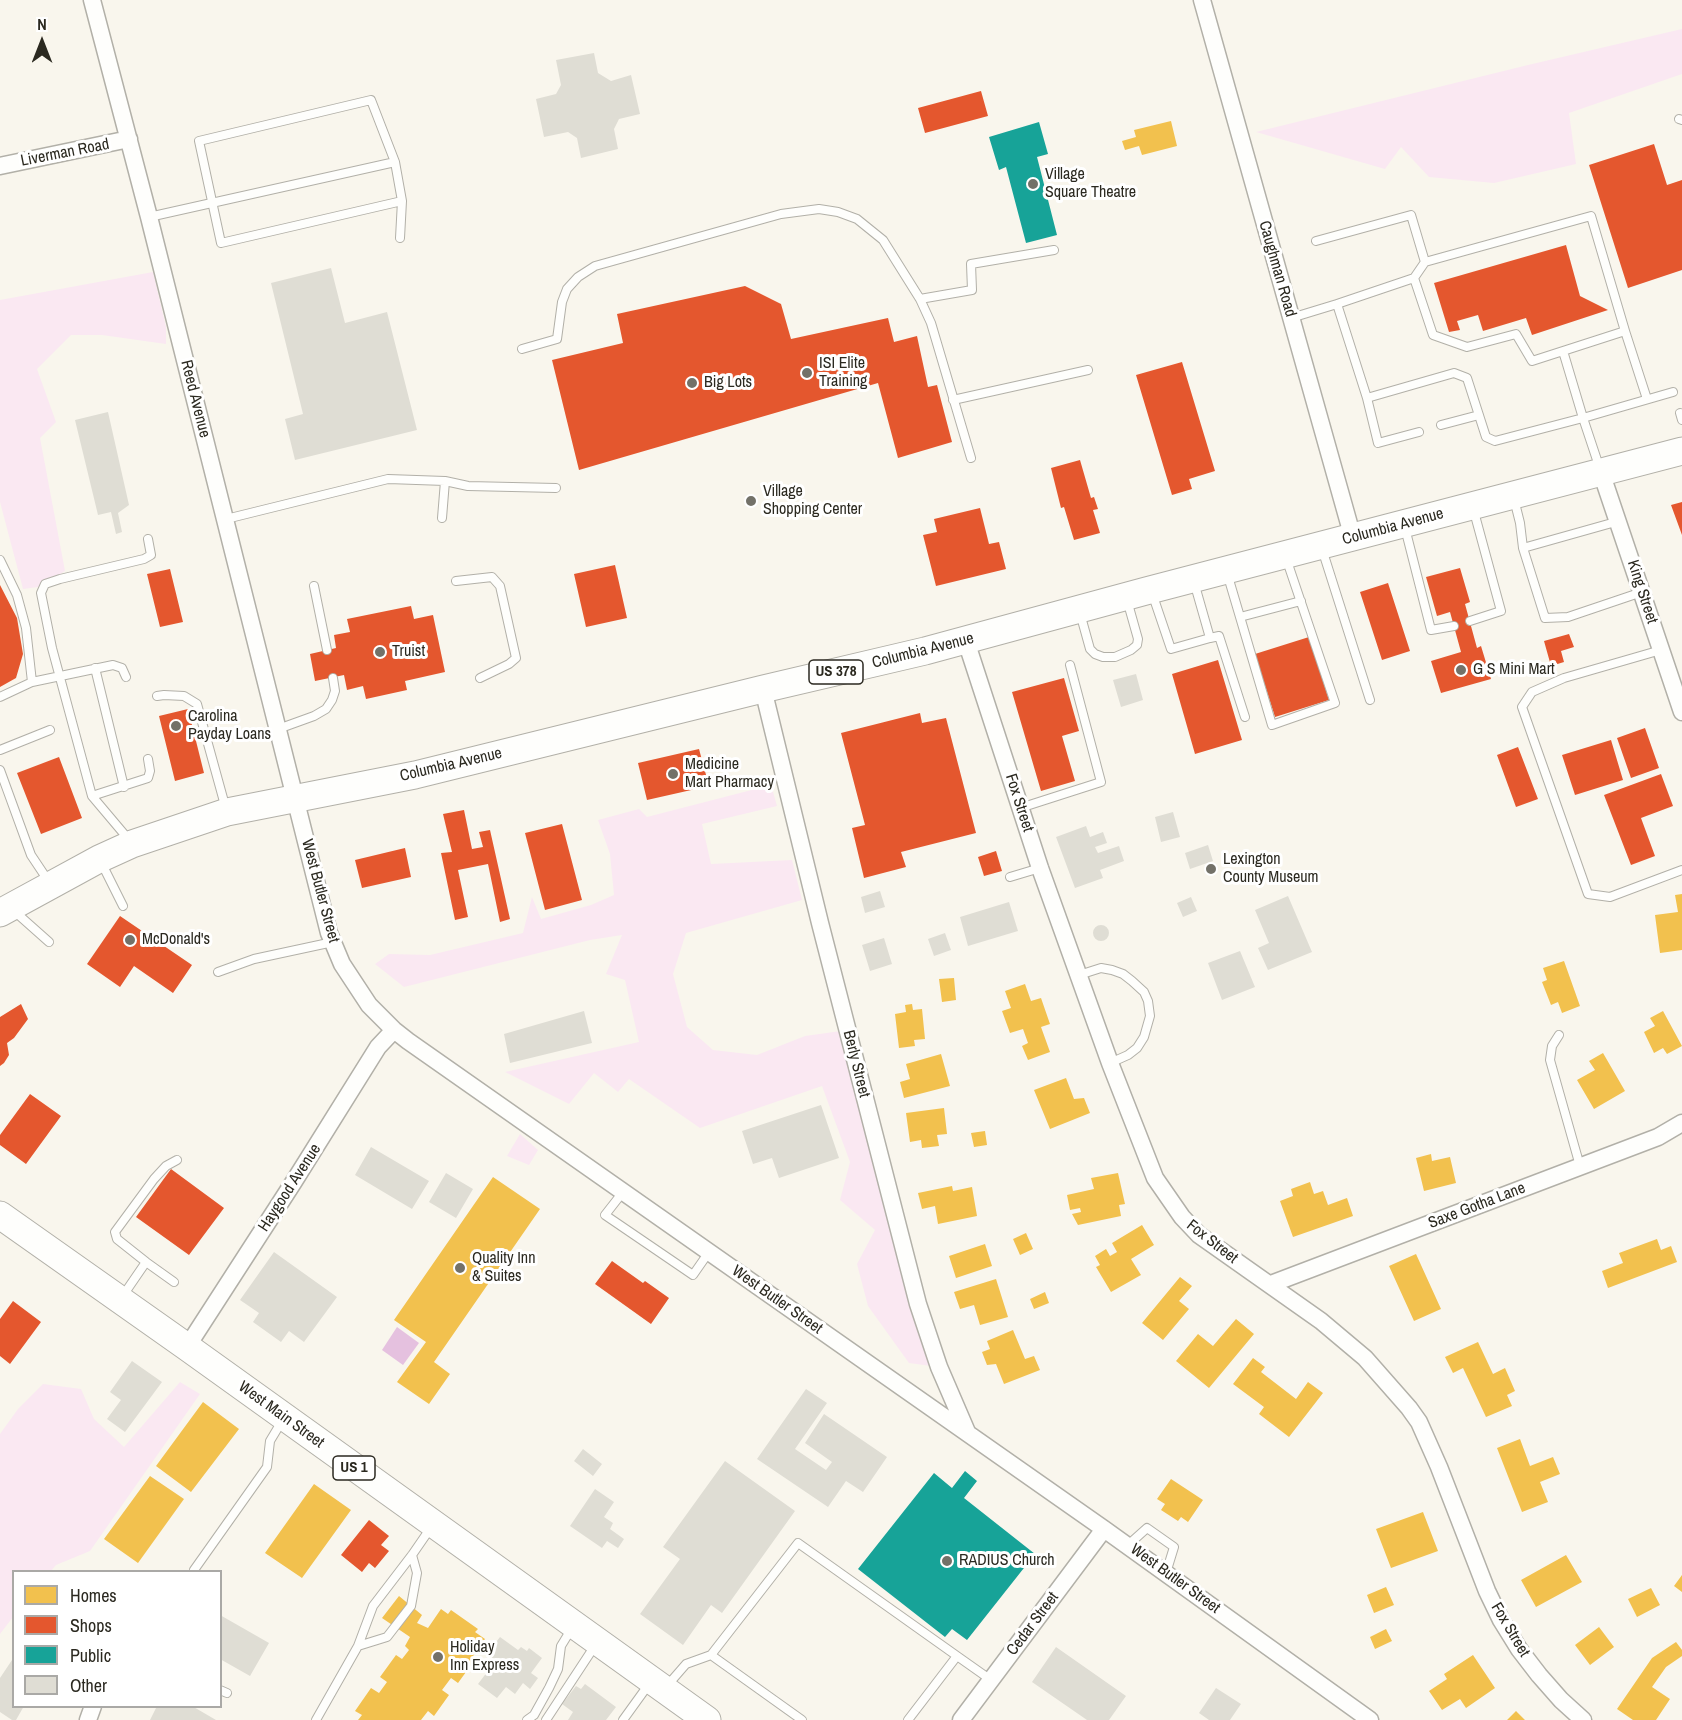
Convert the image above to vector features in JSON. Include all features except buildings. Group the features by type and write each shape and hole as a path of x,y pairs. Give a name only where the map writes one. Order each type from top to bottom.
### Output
{"main road":[{"name":"Columbia Avenue","path":"5,910 99,859 132,844 226,812 415,775 966,640 1682,451"},
{"name":"West Main Street","path":"0,1215 707,1720"}],"street":[{"name":"Reed Avenue","path":"92,0 226,519 295,798"},
{"name":"Caughman Road","path":"1202,0 1353,538"},
{"name":"Liverman Road","path":"0,166 129,140"},
{"name":"King Street","path":"1601,472 1682,712"},
{"name":"Fox Street","path":"966,640 1040,868 1110,1063 1155,1178 1182,1217 1199,1235 1321,1321 1365,1358 1409,1408 1419,1422 1439,1467 1487,1591 1501,1620 1539,1675 1582,1720"},
{"name":"Berly Street","path":"763,689 918,1305 939,1367 967,1433"},
{"name":"West Butler Street","path":"295,798 333,942 350,978 369,1005 394,1030 1128,1545 1370,1720"},
{"name":"Haygood Avenue","path":"187,1347 378,1047 394,1030"},
{"name":"Saxe Gotha Lane","path":"1271,1284 1658,1137 1682,1123"},
{"name":"Cedar Street","path":"961,1720 1104,1529"}],"lane":[{"path":"400,238 402,201 395,162 371,100 199,141 221,243 402,201"},
{"path":"149,217 395,162"},
{"path":"522,349 557,339 562,302 567,289 578,277 595,266 781,214 819,209 838,212 857,219 883,240 920,299 931,323 970,458"},
{"path":"1316,242 1412,215 1425,262"},
{"path":"1291,318 1414,279 1425,262 1591,216 1647,399"},
{"path":"920,299 972,290 970,264 1054,250"},
{"path":"1414,279 1432,335 1467,347 1516,334 1532,361 1625,330"},
{"path":"1337,304 1367,398 1378,443 1419,432"},
{"path":"1563,351 1601,472"},
{"path":"953,400 1088,370"},
{"path":"1367,398 1454,373 1467,378 1486,437 1495,441 1673,392"},
{"path":"1441,425 1479,415"},
{"path":"226,519 388,479 445,481 468,486 556,488"},
{"path":"442,518 445,481"},
{"path":"1513,496 1523,548 1545,618 1568,617 1642,592"},
{"path":"1470,621 1501,611 1472,506"},
{"path":"1523,548 1618,521"},
{"path":"1404,524 1431,630 1454,626"},
{"path":"132,844 92,796 59,675 41,593 45,584 144,559 151,555 148,539"},
{"path":"1321,546 1370,700"},
{"path":"1226,570 1272,725 1335,703 1285,555"},
{"path":"0,560 17,595 26,628 32,682"},
{"path":"456,581 492,577 500,586 516,658 480,678"},
{"path":"1194,579 1210,638"},
{"path":"314,586 327,650"},
{"path":"1079,610 1089,649 1103,657 1115,657 1137,645 1139,593"},
{"path":"1139,593 1171,649 1219,636 1245,717"},
{"path":"1240,617 1301,601"},
{"path":"1661,650 1564,678 1532,692 1522,707 1588,894 1610,897 1682,870"},
{"path":"0,697 32,682 113,665 122,669 126,677"},
{"path":"1020,808 1101,782 1070,665"},
{"path":"95,668 124,787"},
{"path":"278,729 314,716 326,709 335,691 333,678"},
{"path":"156,696 184,696 197,704 226,812"},
{"path":"0,750 50,730"},
{"path":"92,796 148,778 150,771 148,759"},
{"path":"0,770 31,855 51,885"},
{"path":"99,859 123,906"},
{"path":"1010,878 1040,868"},
{"path":"5,910 49,942"},
{"path":"218,972 254,959 333,942"},
{"path":"1079,975 1101,968 1123,974 1144,992 1148,1001 1150,1016 1144,1037 1137,1048 1128,1055 1110,1063"},
{"path":"1559,1035 1552,1046 1550,1060 1580,1166"},
{"path":"174,1282 117,1239 115,1232 154,1179 166,1166 177,1160"},
{"path":"623,1192 605,1215 693,1275 709,1252"},
{"path":"119,1300 146,1262"},
{"path":"194,1570 267,1467 270,1441 284,1418"},
{"path":"316,1720 358,1646 373,1606 433,1524"},
{"path":"1128,1545 1147,1528 1174,1547 1166,1573"},
{"path":"623,1720 658,1685 686,1664 711,1655 798,1543 991,1680"},
{"path":"358,1646 387,1637 411,1606 417,1572 412,1555"},
{"path":"527,1720 534,1715 558,1670 561,1646 574,1625"},
{"path":"546,1720 597,1642"},
{"path":"711,1655 802,1720"},
{"path":"908,1720 957,1656"}],"shaded area":[{"path":"1682,29 1682,74 1569,113 1576,164 1494,183 1429,177 1401,147 1385,169 1256,132 1528,65"},
{"path":"153,272 166,327 166,344 102,335 71,335 37,369 56,422 40,438 65,571 38,587 23,589 0,502 0,300"},
{"path":"771,785 777,806 702,824 711,864 792,860 802,900 686,933 673,974 687,1027 713,1050 757,1055 805,1036 848,1030 939,1367 909,1363 868,1306 857,1264 875,1230 840,1200 850,1162 822,1086 700,1128 629,1079 618,1092 594,1073 569,1104 505,1072 639,1042 625,980 606,974 622,935 590,940 404,987 375,964 389,954 430,955 523,933 532,897 541,919 591,905 614,895 610,854 598,820 639,809 647,817"},
{"path":"520,1134 538,1150 529,1165 507,1156"},
{"path":"397,1327 419,1343 403,1365 382,1350"},
{"path":"180,1382 200,1394 90,1551 56,1565 52,1570 12,1570 12,1618 0,1634 0,1434 18,1409 43,1384 81,1389 94,1419 124,1447"}],"place":[{"name":"Village Square Theatre","path":"1033,184"},
{"name":"ISI Elite Training","path":"807,373"},
{"name":"Big Lots","path":"692,383"},
{"name":"Village Shopping Center","path":"751,501"},
{"name":"Truist","path":"380,652"},
{"name":"G S Mini Mart","path":"1461,670"},
{"name":"Carolina Payday Loans","path":"176,726"},
{"name":"Medicine Mart Pharmacy","path":"673,774"},
{"name":"Lexington County Museum","path":"1211,869"},
{"name":"McDonald's","path":"130,940"},
{"name":"Quality Inn & Suites","path":"460,1268"},
{"name":"RADIUS Church","path":"947,1561"},
{"name":"Holiday Inn Express","path":"438,1657"}]}
